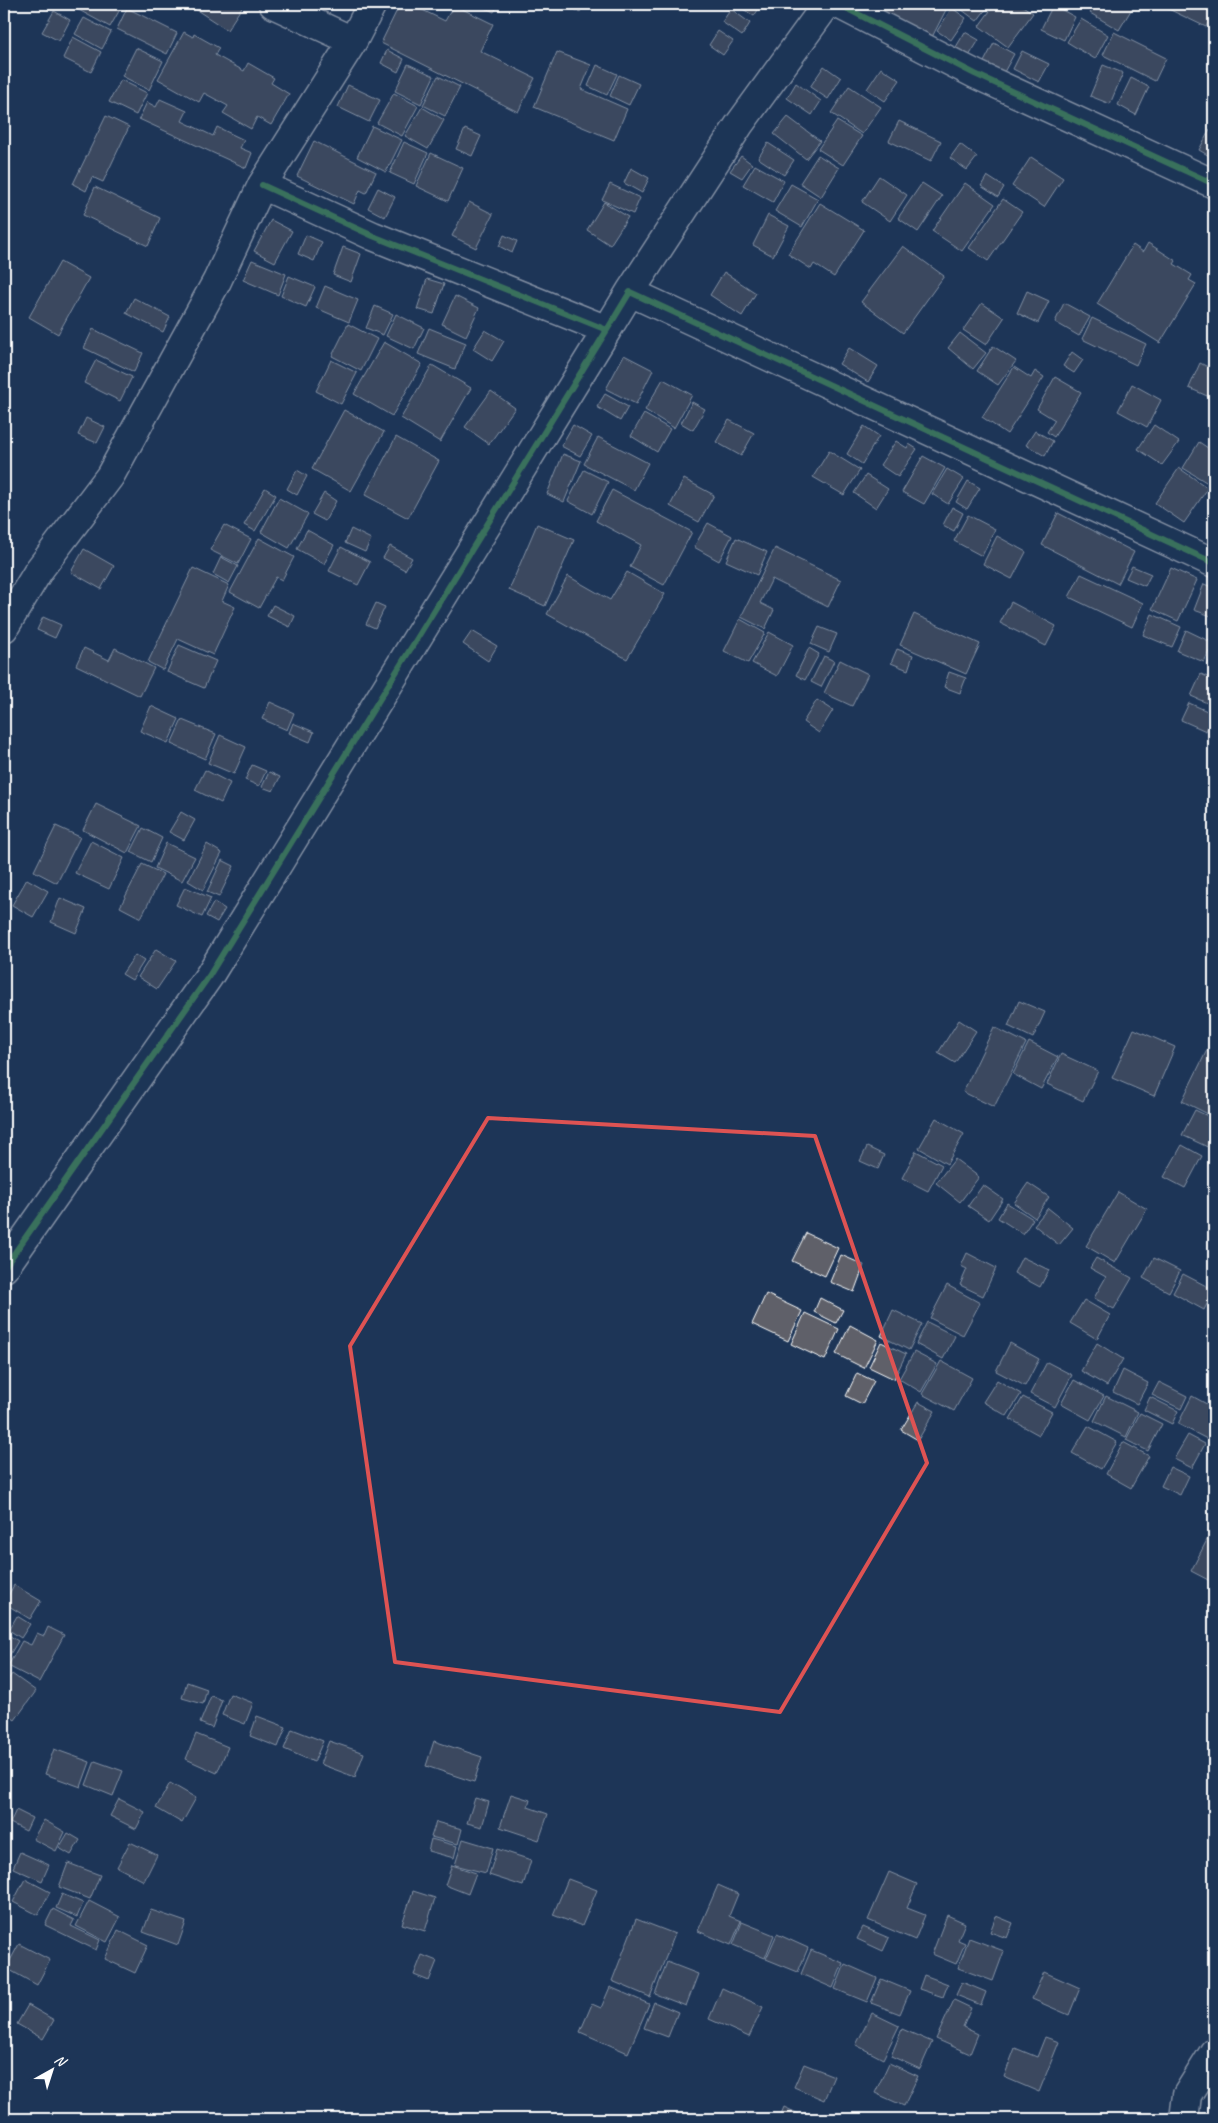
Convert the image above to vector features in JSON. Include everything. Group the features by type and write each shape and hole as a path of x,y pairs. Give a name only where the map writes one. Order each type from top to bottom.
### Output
{"street":[{"path":"273,4 353,41"},
{"path":"4,628 39,570 110,476 217,281 262,186 353,41 372,4"},
{"path":"4,1268 209,976 630,292 738,125 827,4"},
{"path":"838,4 975,74 1214,184"},
{"path":"262,186 373,236 606,330"},
{"path":"630,292 1214,562"},
{"path":"1184,2119 1187,2095 1214,2052"}],"highlighted area":[{"path":"488,1118 815,1136 927,1463 780,1712 395,1662 350,1346"}],"building":[{"path":"4,4 11,4 5,17 4,17"},
{"path":"68,4 123,4 110,27"},
{"path":"195,4 237,4 242,7 227,30 192,7"},
{"path":"400,4 410,4 445,21 454,5 493,24 480,51 535,78 518,112 381,43"},
{"path":"477,4 499,4 494,12"},
{"path":"563,4 583,4 580,12"},
{"path":"735,4 762,4 754,16"},
{"path":"865,4 949,4 931,39"},
{"path":"954,4 990,4 977,21"},
{"path":"995,4 1020,4 1033,13 1008,47 979,26"},
{"path":"1096,4 1134,5 1119,30 1090,13"},
{"path":"1158,4 1214,4 1214,10 1206,27"},
{"path":"1053,5 1075,17 1064,40 1041,29"},
{"path":"127,8 177,33 167,54 117,29"},
{"path":"952,8 966,18 951,40 937,31"},
{"path":"731,9 750,23 742,36 722,22"},
{"path":"54,11 70,20 59,41 42,32"},
{"path":"84,18 111,32 102,49 75,34"},
{"path":"1081,19 1108,35 1095,59 1067,42"},
{"path":"718,31 733,41 723,55 709,45"},
{"path":"184,32 193,37 194,34 219,48 215,55 244,71 248,63 274,78 271,83 289,94 271,125 257,117 251,129 223,113 228,106 204,93 199,102 158,79"},
{"path":"965,32 979,40 969,56 956,47"},
{"path":"1114,32 1166,58 1155,81 1103,55"},
{"path":"73,37 101,52 91,72 63,58"},
{"path":"994,43 1014,54 1004,72 984,62"},
{"path":"136,48 163,61 149,90 122,76"},
{"path":"387,50 404,59 398,72 381,63"},
{"path":"1022,51 1049,64 1039,82 1013,69"},
{"path":"557,52 591,65 581,89 627,109 614,140 534,107"},
{"path":"408,64 434,76 421,104 395,91"},
{"path":"597,65 617,74 607,95 588,86"},
{"path":"1103,65 1123,73 1110,104 1090,96"},
{"path":"824,66 841,78 828,99 810,87"},
{"path":"881,68 900,80 885,101 867,89"},
{"path":"619,75 639,84 629,105 610,96"},
{"path":"438,76 460,87 445,116 423,105"},
{"path":"1131,78 1149,87 1136,115 1118,105"},
{"path":"121,80 147,93 136,115 109,102"},
{"path":"796,83 821,101 812,115 787,98"},
{"path":"348,85 380,100 369,122 338,107"},
{"path":"849,86 881,107 862,134 831,113"},
{"path":"394,93 418,106 402,136 377,123"},
{"path":"160,99 187,111 182,121 213,136 217,127 244,140 240,148 252,153 246,168 139,119 147,102 156,107"},
{"path":"422,107 444,120 428,149 405,136"},
{"path":"106,116 129,127 103,182 92,177 86,191 73,184"},
{"path":"788,117 820,141 806,159 774,134"},
{"path":"837,121 862,136 843,165 818,149"},
{"path":"899,121 941,141 931,161 889,141"},
{"path":"372,126 402,140 386,172 357,157"},
{"path":"465,129 481,136 472,156 456,149"},
{"path":"1210,129 1214,132 1214,151 1211,157 1199,150"},
{"path":"314,141 376,172 366,193 360,190 354,204 297,176"},
{"path":"404,142 428,153 414,184 390,173"},
{"path":"768,143 794,160 784,175 758,158"},
{"path":"960,144 977,157 967,170 950,158"},
{"path":"431,153 463,168 448,201 416,186"},
{"path":"818,155 839,168 821,197 800,183"},
{"path":"741,156 752,164 742,178 730,171"},
{"path":"1031,157 1063,178 1044,207 1012,186"},
{"path":"755,165 784,181 773,202 743,185"},
{"path":"631,168 649,178 642,193 624,183"},
{"path":"879,176 907,195 890,221 862,202"},
{"path":"987,176 1004,187 998,197 981,186"},
{"path":"922,183 942,196 918,232 898,218"},
{"path":"965,183 995,204 962,251 932,231"},
{"path":"610,184 640,198 633,214 602,200"},
{"path":"791,184 818,199 802,227 775,211"},
{"path":"95,187 160,218 148,246 83,215"},
{"path":"378,188 395,197 385,217 368,208"},
{"path":"1003,199 1022,212 988,261 969,248"},
{"path":"469,202 493,214 476,248 452,236"},
{"path":"604,202 628,217 610,245 587,230"},
{"path":"820,203 864,230 834,277 814,264 811,269 788,254"},
{"path":"768,215 789,226 773,256 753,245"},
{"path":"271,220 292,231 275,262 254,251"},
{"path":"306,235 322,242 314,261 298,254"},
{"path":"504,235 517,241 512,253 499,246"},
{"path":"1148,243 1176,261 1174,264 1192,275 1189,280 1196,284 1160,343 1097,304 1133,245 1143,252"},
{"path":"903,246 944,276 903,333 861,302"},
{"path":"343,247 361,254 351,282 333,275"},
{"path":"252,260 286,274 278,295 243,280"},
{"path":"60,262 89,278 58,334 29,317"},
{"path":"724,272 756,293 742,316 710,295"},
{"path":"289,276 315,287 306,307 281,296"},
{"path":"427,279 444,284 434,314 417,309"},
{"path":"325,286 358,300 349,322 316,308"},
{"path":"1027,291 1049,301 1038,323 1017,313"},
{"path":"455,296 479,308 466,336 442,324"},
{"path":"134,298 170,317 163,332 126,313"},
{"path":"982,303 1004,318 986,345 963,330"},
{"path":"1064,303 1090,317 1079,336 1055,322"},
{"path":"375,306 393,314 383,335 366,328"},
{"path":"396,314 424,328 414,349 386,336"},
{"path":"1092,318 1146,344 1136,365 1082,339"},
{"path":"348,324 377,339 361,371 332,356"},
{"path":"429,328 466,343 455,369 418,354"},
{"path":"93,329 143,353 134,372 84,348"},
{"path":"485,330 504,341 492,361 473,349"},
{"path":"960,333 986,353 973,369 948,348"},
{"path":"384,342 422,364 392,416 354,394"},
{"path":"993,346 1016,361 998,385 977,371"},
{"path":"849,348 878,366 868,382 839,364"},
{"path":"1072,352 1083,360 1074,373 1063,366"},
{"path":"624,355 653,370 636,404 606,389"},
{"path":"96,360 132,377 120,401 84,383"},
{"path":"331,360 357,373 341,404 316,391"},
{"path":"1200,363 1214,370 1214,399 1189,388"},
{"path":"432,365 471,388 440,442 401,418"},
{"path":"1014,367 1031,378 1035,371 1044,377 1007,434 982,417"},
{"path":"1055,377 1081,392 1054,437 1047,432 1055,420 1037,409"},
{"path":"663,379 692,395 674,428 645,410"},
{"path":"1132,384 1161,400 1147,427 1118,411"},
{"path":"491,391 515,408 489,444 465,427"},
{"path":"605,394 628,407 620,421 597,407"},
{"path":"692,402 705,409 693,430 681,423"},
{"path":"344,410 384,432 351,491 312,469"},
{"path":"644,414 670,429 657,452 631,436"},
{"path":"86,418 105,427 97,443 78,435"},
{"path":"729,420 754,433 741,456 716,442"},
{"path":"1214,422 1214,437 1208,434"},
{"path":"573,425 592,436 580,456 561,446"},
{"path":"1154,425 1179,442 1162,465 1138,449"},
{"path":"864,426 879,436 862,464 847,454"},
{"path":"1035,431 1053,441 1045,456 1026,445"},
{"path":"396,437 439,461 408,518 365,495"},
{"path":"598,437 648,463 634,490 584,464"},
{"path":"896,441 907,448 909,444 917,449 898,477 880,465"},
{"path":"1199,442 1214,452 1214,480 1211,485 1183,468"},
{"path":"829,451 860,470 844,495 813,477"},
{"path":"563,454 581,461 564,502 547,494"},
{"path":"923,456 945,468 924,504 902,492"},
{"path":"1179,468 1208,488 1184,523 1155,503"},
{"path":"947,469 964,479 948,504 932,494"},
{"path":"297,470 307,476 297,495 287,489"},
{"path":"584,470 608,482 592,514 568,501"},
{"path":"866,475 888,489 876,508 854,493"},
{"path":"684,479 714,495 699,522 670,506"},
{"path":"968,481 980,488 967,509 956,502"},
{"path":"265,488 276,495 255,531 244,525"},
{"path":"612,490 692,532 664,585 630,567 641,545 596,521"},
{"path":"324,493 336,501 325,521 312,514"},
{"path":"279,498 308,514 289,548 261,532"},
{"path":"952,507 963,513 954,531 943,525"},
{"path":"1058,513 1134,552 1118,584 1042,545"},
{"path":"968,515 995,529 982,556 954,541"},
{"path":"708,523 732,536 719,561 694,547"},
{"path":"537,524 574,540 545,606 509,590"},
{"path":"224,525 251,539 238,564 210,550"},
{"path":"351,529 371,539 365,552 345,543"},
{"path":"307,530 334,545 324,564 297,549"},
{"path":"997,536 1026,552 1012,579 983,564"},
{"path":"259,538 294,557 282,580 276,577 259,608 230,592"},
{"path":"736,538 767,552 757,575 726,561"},
{"path":"390,546 412,558 405,570 383,558"},
{"path":"341,547 370,562 358,585 329,571"},
{"path":"775,548 841,580 828,607 772,579 760,603 774,610 765,629 741,617"},
{"path":"84,549 114,566 101,589 71,572"},
{"path":"221,557 238,566 229,583 213,574"},
{"path":"1132,566 1151,574 1145,586 1126,578"},
{"path":"193,568 229,585 222,601 235,607 213,655 178,639 163,670 148,662"},
{"path":"1171,568 1197,580 1178,621 1152,609"},
{"path":"627,572 665,594 627,659 547,614 568,576 610,600"},
{"path":"1081,574 1143,603 1132,627 1069,597"},
{"path":"1204,584 1214,588 1214,617 1194,610"},
{"path":"1011,602 1056,626 1046,646 1000,623"},
{"path":"376,603 385,607 375,628 366,624"},
{"path":"273,605 295,616 290,627 267,616"},
{"path":"914,614 980,644 966,674 900,645"},
{"path":"1152,614 1181,627 1172,647 1143,635"},
{"path":"43,617 61,625 55,638 37,630"},
{"path":"740,619 765,633 748,663 724,651"},
{"path":"819,627 837,634 829,652 811,644"},
{"path":"1186,630 1213,643 1204,662 1177,651"},
{"path":"472,631 497,646 488,661 463,644"},
{"path":"769,632 793,645 777,676 752,663"},
{"path":"179,645 216,661 204,688 167,672"},
{"path":"84,648 109,660 115,648 154,668 140,696 76,665"},
{"path":"809,648 819,654 805,680 796,675"},
{"path":"897,649 913,655 908,670 891,663"},
{"path":"1214,650 1214,669 1207,666"},
{"path":"824,656 834,661 821,687 811,682"},
{"path":"840,660 868,674 852,706 824,693"},
{"path":"949,672 966,678 960,693 944,687"},
{"path":"1201,674 1214,680 1214,706 1191,696"},
{"path":"817,700 833,710 819,733 803,722"},
{"path":"270,702 294,713 287,730 262,719"},
{"path":"1189,703 1214,714 1206,731 1181,720"},
{"path":"151,706 179,719 168,743 140,731"},
{"path":"182,720 216,734 205,759 171,744"},
{"path":"1214,721 1214,736 1208,732"},
{"path":"293,723 314,732 310,742 289,733"},
{"path":"220,735 246,747 234,774 208,763"},
{"path":"252,765 266,771 259,786 245,780"},
{"path":"205,770 230,783 221,803 195,790"},
{"path":"269,772 280,777 273,791 262,787"},
{"path":"96,804 141,826 127,853 83,830"},
{"path":"181,812 195,820 184,840 169,832"},
{"path":"56,826 80,837 57,883 34,871"},
{"path":"143,828 162,838 151,862 131,852"},
{"path":"91,841 124,858 109,889 75,873"},
{"path":"166,843 195,857 182,881 155,868"},
{"path":"207,844 222,853 203,890 188,881"},
{"path":"222,860 234,866 219,897 207,892"},
{"path":"142,864 163,874 141,918 120,907"},
{"path":"27,879 48,891 33,917 12,905"},
{"path":"185,887 211,898 202,917 176,905"},
{"path":"60,898 86,909 76,933 51,922"},
{"path":"214,902 225,909 217,922 206,916"},
{"path":"156,949 176,961 157,989 138,977"},
{"path":"135,955 144,961 132,980 122,974"},
{"path":"1019,1001 1045,1012 1033,1038 1008,1026"},
{"path":"959,1020 976,1031 955,1063 938,1053"},
{"path":"994,1027 1026,1043 994,1107 963,1092"},
{"path":"1134,1029 1175,1047 1154,1096 1112,1078"},
{"path":"1029,1042 1058,1057 1041,1089 1013,1074"},
{"path":"1209,1046 1214,1048 1214,1117 1182,1101"},
{"path":"1061,1054 1098,1071 1083,1101 1047,1084"},
{"path":"1195,1110 1214,1119 1214,1150 1182,1135"},
{"path":"936,1118 964,1134 947,1164 919,1148"},
{"path":"1182,1145 1202,1156 1185,1188 1164,1177"},
{"path":"867,1147 884,1155 878,1169 860,1161"},
{"path":"916,1151 942,1165 928,1191 902,1178"},
{"path":"955,1159 979,1177 960,1202 936,1183"},
{"path":"1028,1183 1049,1197 1035,1218 1014,1203"},
{"path":"983,1185 1003,1199 989,1220 968,1206"},
{"path":"1118,1192 1147,1209 1115,1263 1086,1246"},
{"path":"1007,1203 1033,1219 1023,1234 998,1218"},
{"path":"1048,1208 1073,1228 1059,1245 1034,1225"},
{"path":"806,1233 838,1248 825,1276 792,1261"},
{"path":"967,1253 996,1268 983,1296 960,1285 967,1269 961,1266"},
{"path":"841,1255 864,1265 854,1292 830,1282"},
{"path":"1022,1257 1049,1270 1040,1287 1014,1273"},
{"path":"1096,1258 1132,1278 1114,1309 1094,1298 1106,1277 1090,1268"},
{"path":"1154,1258 1180,1271 1169,1292 1143,1278"},
{"path":"1183,1274 1214,1290 1204,1310 1173,1293"},
{"path":"947,1285 980,1303 963,1335 930,1318"},
{"path":"766,1294 802,1311 788,1341 752,1324"},
{"path":"820,1298 843,1310 836,1323 814,1312"},
{"path":"1084,1300 1110,1315 1097,1339 1070,1323"},
{"path":"893,1310 922,1324 909,1350 881,1336"},
{"path":"805,1313 839,1329 825,1360 791,1344"},
{"path":"927,1322 955,1336 943,1359 916,1344"},
{"path":"850,1325 878,1340 864,1368 836,1354"},
{"path":"881,1342 906,1354 894,1379 869,1367"},
{"path":"1010,1343 1039,1359 1025,1386 996,1371"},
{"path":"1097,1343 1123,1359 1107,1386 1081,1371"},
{"path":"914,1352 937,1364 921,1392 899,1379"},
{"path":"941,1361 972,1378 954,1411 922,1394"},
{"path":"1047,1362 1072,1375 1055,1407 1030,1394"},
{"path":"1123,1370 1148,1383 1137,1404 1113,1392"},
{"path":"857,1373 874,1381 862,1404 846,1396"},
{"path":"997,1380 1021,1394 1007,1416 983,1402"},
{"path":"1074,1380 1104,1396 1090,1420 1061,1404"},
{"path":"1159,1382 1187,1396 1181,1409 1152,1395"},
{"path":"1106,1396 1138,1412 1126,1437 1094,1421"},
{"path":"1192,1396 1214,1408 1214,1426 1207,1439 1178,1424"},
{"path":"1023,1397 1052,1412 1039,1435 1010,1419"},
{"path":"1150,1397 1178,1411 1172,1424 1144,1410"},
{"path":"918,1402 935,1411 918,1440 901,1430"},
{"path":"1140,1413 1162,1424 1148,1451 1126,1440"},
{"path":"1088,1426 1117,1442 1101,1469 1072,1453"},
{"path":"1188,1435 1205,1444 1192,1468 1174,1459"},
{"path":"1123,1442 1149,1456 1131,1488 1106,1474"},
{"path":"1170,1467 1189,1476 1180,1495 1161,1486"},
{"path":"1208,1538 1214,1542 1214,1583 1191,1571"},
{"path":"14,1585 41,1601 30,1619 4,1603"},
{"path":"17,1616 30,1624 21,1638 9,1630"},
{"path":"48,1627 64,1635 39,1682 8,1666 22,1641 31,1645 37,1633 44,1636"},
{"path":"4,1632 18,1641 6,1661 4,1659"},
{"path":"12,1674 36,1691 15,1720 4,1712 4,1685"},
{"path":"187,1682 207,1689 203,1704 182,1698"},
{"path":"230,1694 253,1703 245,1724 222,1715"},
{"path":"211,1696 222,1700 212,1728 200,1723"},
{"path":"257,1716 286,1727 278,1747 250,1736"},
{"path":"4,1727 10,1732 4,1740"},
{"path":"292,1729 323,1741 314,1762 284,1749"},
{"path":"196,1734 228,1747 217,1773 186,1759"},
{"path":"329,1741 364,1753 355,1777 320,1764"},
{"path":"434,1741 482,1757 474,1782 426,1766"},
{"path":"54,1749 90,1762 81,1787 45,1774"},
{"path":"95,1761 123,1771 113,1796 86,1785"},
{"path":"170,1783 196,1798 182,1823 156,1808"},
{"path":"511,1794 530,1800 528,1807 548,1814 539,1840 500,1827"},
{"path":"475,1798 489,1802 482,1827 467,1823"},
{"path":"119,1799 145,1812 136,1829 110,1816"},
{"path":"16,1810 32,1818 26,1831 10,1823"},
{"path":"44,1820 65,1832 56,1851 33,1839"},
{"path":"436,1822 462,1829 458,1844 431,1837"},
{"path":"68,1833 80,1840 71,1855 59,1848"},
{"path":"431,1839 457,1846 454,1858 428,1851"},
{"path":"463,1839 493,1848 486,1873 455,1865"},
{"path":"130,1842 157,1855 144,1881 117,1867"},
{"path":"497,1849 531,1860 523,1886 489,1875"},
{"path":"20,1852 49,1865 42,1881 13,1868"},
{"path":"68,1863 100,1875 90,1899 59,1887"},
{"path":"452,1865 476,1873 468,1894 445,1885"},
{"path":"889,1872 917,1884 907,1908 925,1915 915,1940 868,1920"},
{"path":"25,1879 50,1892 38,1915 13,1902"},
{"path":"568,1879 597,1890 582,1926 553,1915"},
{"path":"718,1885 738,1894 729,1916 741,1921 731,1945 698,1931"},
{"path":"413,1891 435,1898 425,1931 402,1924"},
{"path":"62,1894 83,1903 77,1917 56,1908"},
{"path":"89,1901 120,1917 107,1942 76,1926"},
{"path":"53,1909 74,1920 71,1926 100,1940 96,1950 45,1925"},
{"path":"151,1910 186,1922 178,1945 143,1932"},
{"path":"947,1915 965,1923 958,1940 965,1943 956,1964 932,1954"},
{"path":"996,1916 1013,1923 1007,1938 990,1932"},
{"path":"636,1919 675,1934 650,1997 612,1981"},
{"path":"742,1922 774,1935 765,1958 733,1945"},
{"path":"863,1927 889,1938 883,1951 857,1939"},
{"path":"118,1930 148,1945 135,1973 105,1959"},
{"path":"777,1934 808,1948 798,1972 766,1959"},
{"path":"969,1938 1004,1951 993,1981 958,1968"},
{"path":"19,1944 50,1960 37,1985 6,1968"},
{"path":"4,1945 11,1948 4,1966"},
{"path":"811,1950 843,1963 833,1988 801,1974"},
{"path":"422,1955 437,1961 429,1981 414,1975"},
{"path":"667,1962 698,1974 686,2006 655,1994"},
{"path":"845,1964 877,1978 867,2002 835,1989"},
{"path":"1044,1972 1080,1988 1069,2015 1032,1999"},
{"path":"924,1975 948,1984 943,1997 919,1989"},
{"path":"881,1979 910,1991 900,2014 871,2003"},
{"path":"962,1982 986,1992 981,2005 956,1995"},
{"path":"610,1987 649,2004 628,2053 580,2032 592,2004 601,2008"},
{"path":"722,1988 763,2007 749,2037 709,2019"},
{"path":"954,2000 971,2008 963,2027 978,2034 970,2054 936,2039"},
{"path":"654,2002 678,2012 668,2037 644,2028"},
{"path":"28,2005 54,2020 43,2039 17,2024"},
{"path":"872,2013 899,2026 883,2059 856,2045"},
{"path":"902,2029 932,2042 920,2069 891,2056"},
{"path":"1045,2037 1059,2042 1039,2092 1004,2077 1015,2048 1037,2057"},
{"path":"889,2063 918,2076 904,2106 875,2093"},
{"path":"804,2064 834,2076 824,2100 794,2087"},
{"path":"784,2107 799,2114 796,2119 779,2119"}],"cycle path":[{"path":"838,4 975,74 1214,184"},
{"path":"262,185 373,236 607,330 630,292 1214,563"},
{"path":"4,1268 209,976 607,330"}]}
